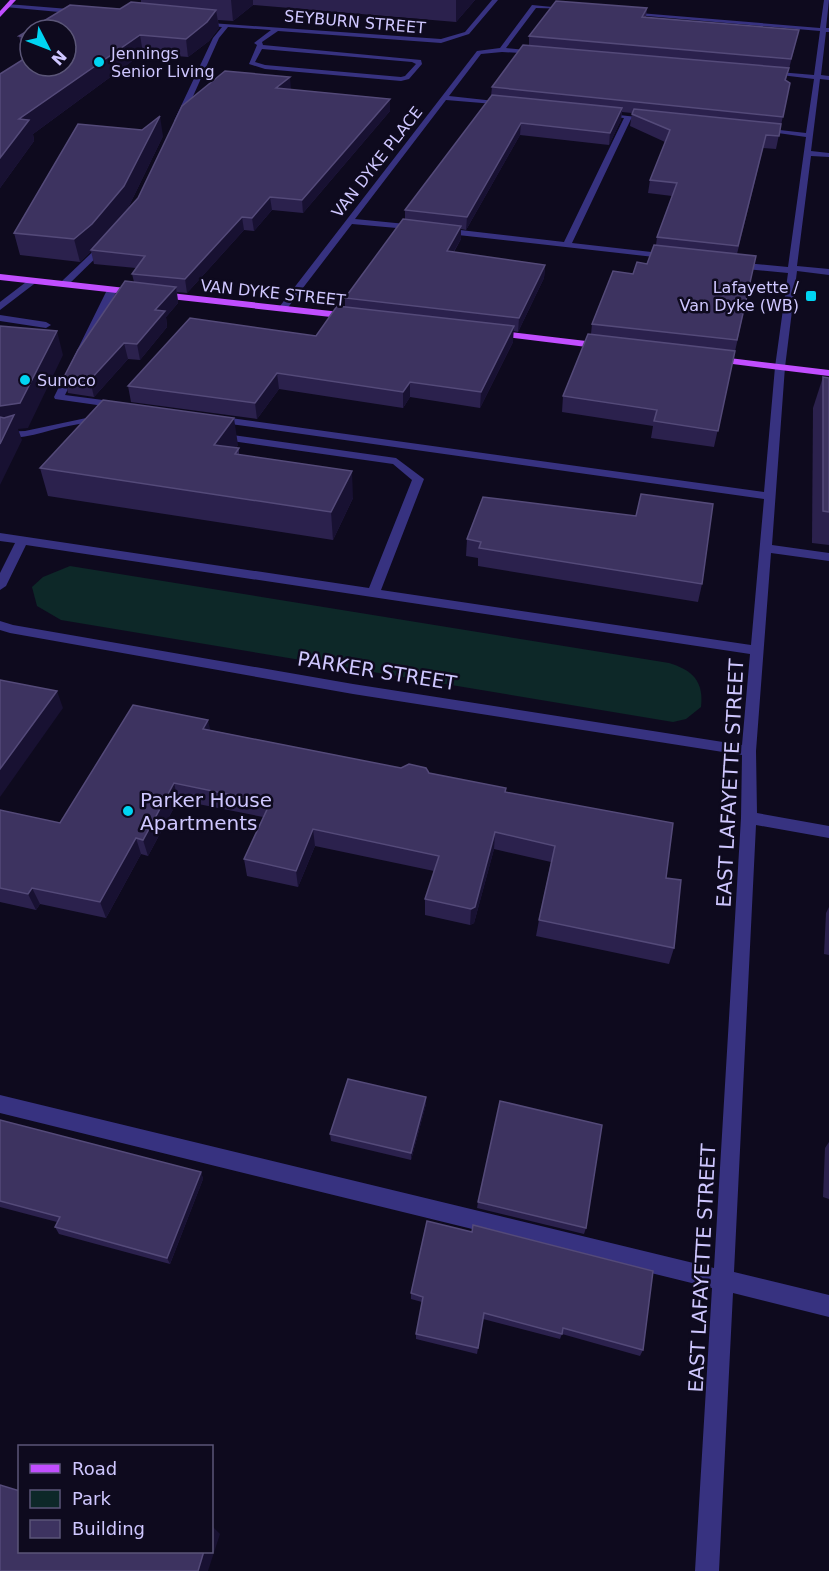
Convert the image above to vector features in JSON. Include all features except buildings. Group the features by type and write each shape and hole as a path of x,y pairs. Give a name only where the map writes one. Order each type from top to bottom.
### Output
{"main road":[{"path":"0,15 13,0"},
{"name":"VAN DYKE STREET","path":"0,278 364,318"},
{"path":"481,332 610,347"},
{"path":"703,358 829,373"}],"street":[{"name":"SEYBURN STREET","path":"189,22 423,42 449,40 467,33 495,0"},
{"name":"EAST LAFAYETTE STREET","path":"707,1571 748,818 749,752 780,367 806,153 826,30 827,0"},
{"path":"7,6 90,13"},
{"path":"502,50 534,6 581,10"},
{"path":"617,13 826,30"},
{"path":"172,134 216,38 227,25"},
{"path":"261,46 412,60 420,64 407,78 401,79 265,67 251,63 261,46 268,44 274,38 270,36 277,29"},
{"path":"502,50 549,54"},
{"name":"VAN DYKE PLACE","path":"283,308 480,52 502,50"},
{"path":"761,72 829,78"},
{"path":"444,98 514,105"},
{"path":"594,113 662,120"},
{"path":"567,245 628,117"},
{"path":"753,129 809,135"},
{"path":"806,153 829,155"},
{"path":"350,221 426,229"},
{"path":"437,231 684,259"},
{"path":"64,285 114,234"},
{"path":"720,263 829,272"},
{"path":"0,307 33,281"},
{"path":"112,290 59,397 130,407"},
{"path":"0,318 46,326"},
{"path":"201,417 769,496"},
{"path":"0,435 12,437 86,418 120,423"},
{"path":"201,434 396,461 418,478 374,593"},
{"path":"0,537 758,651"},
{"path":"0,586 22,540"},
{"path":"765,548 829,557"},
{"name":"PARKER STREET","path":"0,625 10,630 353,689 749,752"},
{"path":"748,818 829,832"},
{"path":"0,1104 829,1306"}],"green space":[{"path":"70,566 669,663 684,669 695,678 700,690 701,707 686,719 673,722 61,620 37,606 32,587 43,577"}],"place":[{"name":"Jennings Senior Living","path":"99,62"},
{"name":"Lafayette / Van Dyke (WB)","path":"811,296"},
{"name":"Sunoco","path":"25,380"},
{"name":"Parker House Apartments","path":"128,811"}]}
